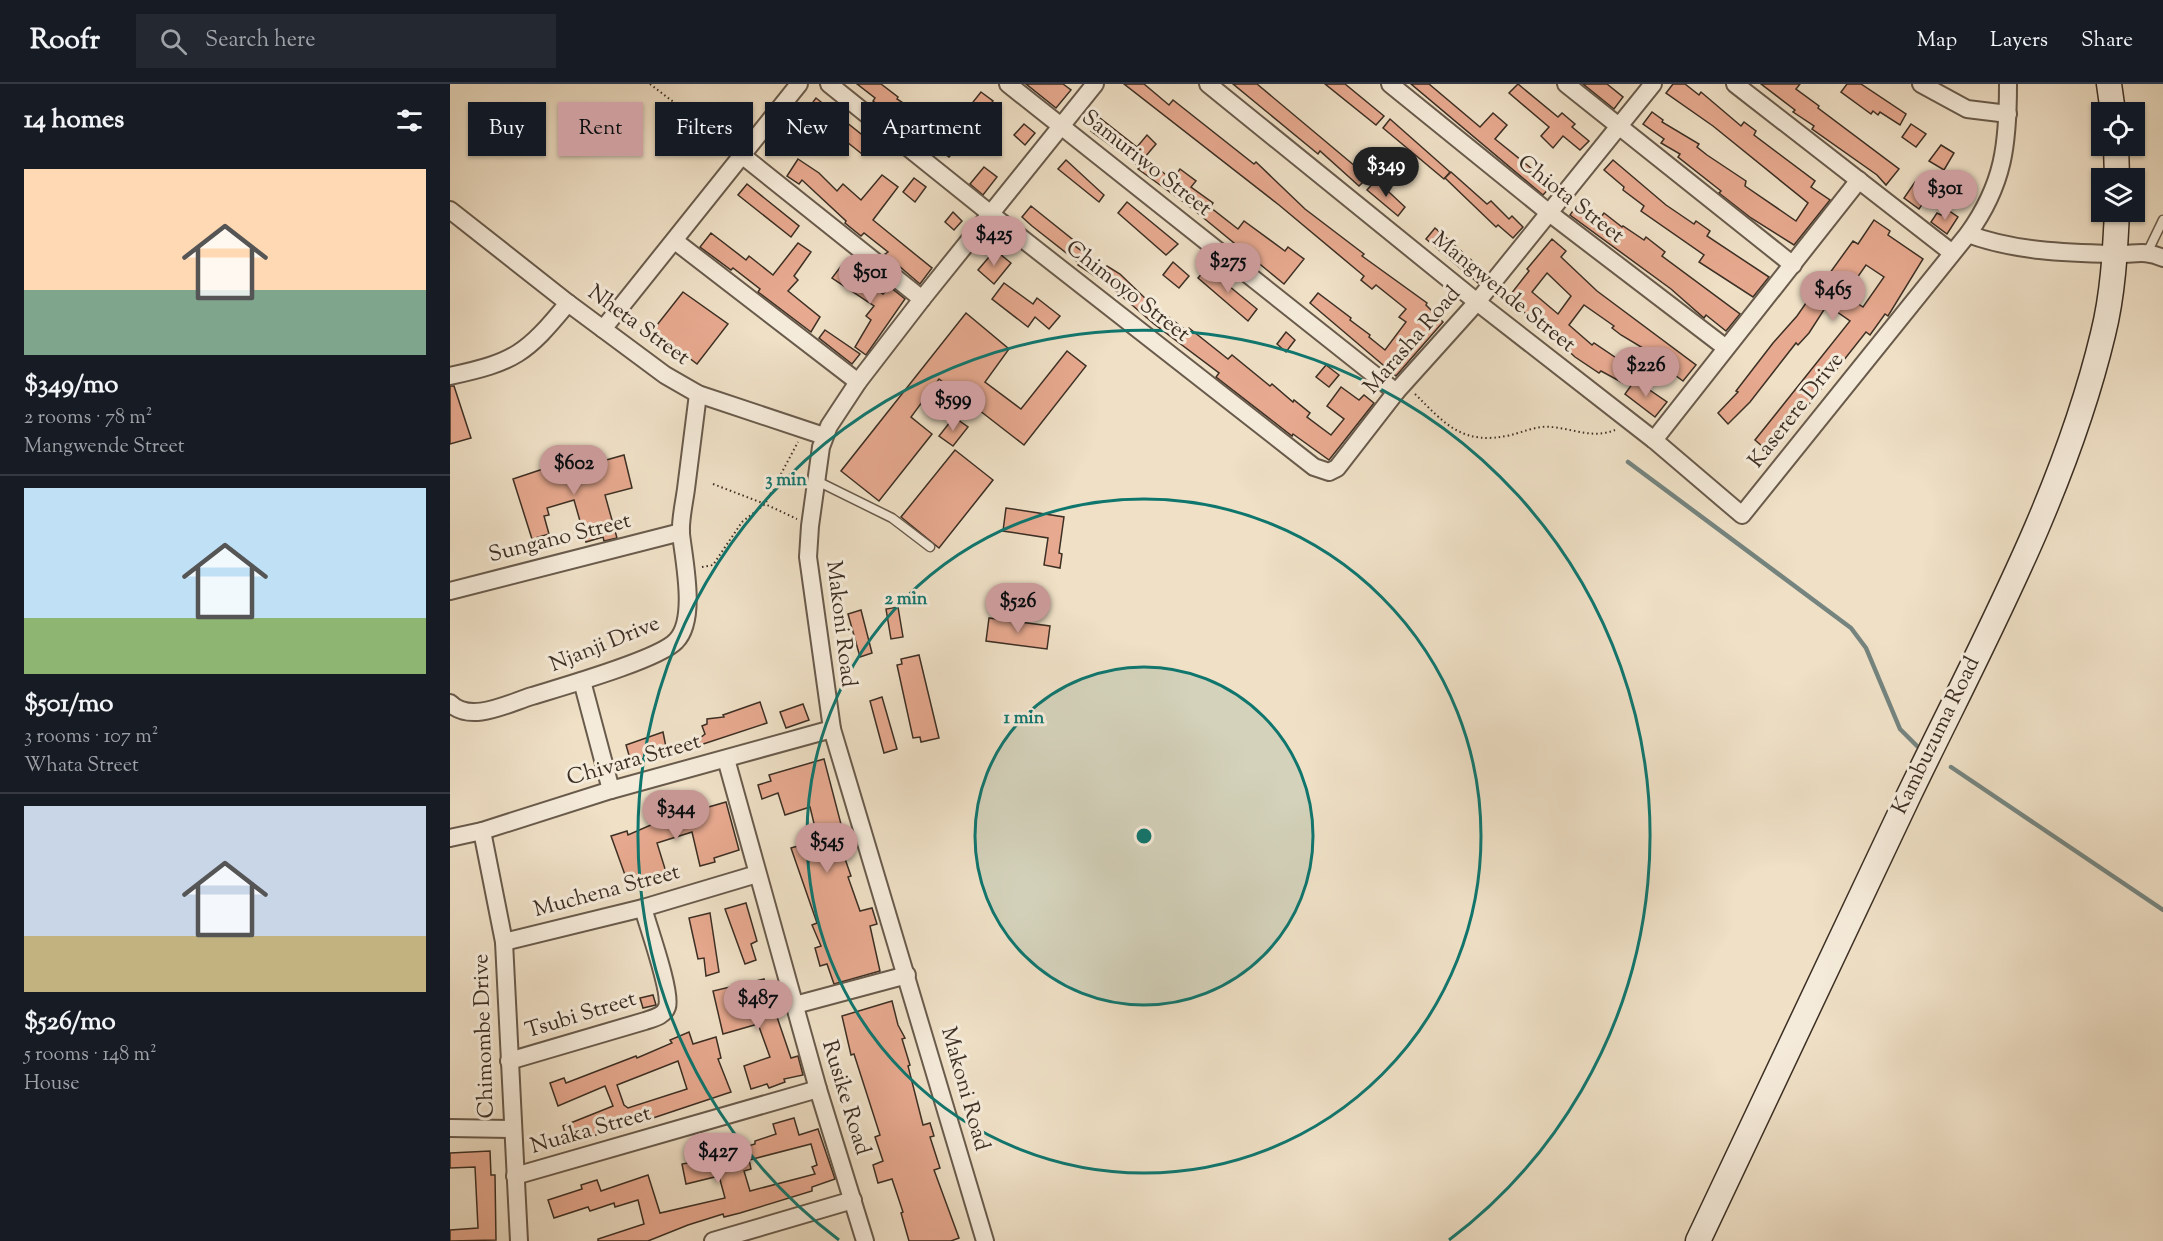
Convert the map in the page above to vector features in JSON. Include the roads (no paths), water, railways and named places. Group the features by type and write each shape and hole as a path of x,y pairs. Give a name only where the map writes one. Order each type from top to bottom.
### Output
{"main road":[{"path":"2109,84 2112,102"},
{"name":"Kambuzuma Road","path":"1698,1241 1983,641 2055,482 2078,422 2104,332 2117,222"}],"street":[{"path":"753,143 799,84"},
{"name":"Chimoyo Street","path":"830,84 992,215 1314,467"},
{"name":"Samuriwo Street","path":"1008,84 1400,388"},
{"name":"Makoni Road","path":"985,1241 832,729 808,557 810,526 824,436 858,382 1095,84"},
{"name":"Mangwende Street","path":"1208,84 1477,302 1654,440 1742,515"},
{"name":"Chiota Street","path":"1390,84 1548,212 1726,348"},
{"path":"1566,84 1793,265"},
{"name":"Marasha Road","path":"1314,467 1322,471 1337,468 1400,388 1477,302 1653,84"},
{"path":"1736,84 1951,252"},
{"path":"1921,84 1966,109 2008,114"},
{"name":"Kaserere Drive","path":"1742,515 1785,465 1951,252 1968,234 1989,203 1997,184 2008,114 2008,84"},
{"path":"603,329 743,156 922,299"},
{"path":"1654,440 1858,180"},
{"name":"Nheta Street","path":"450,210 568,303 666,375 698,394 824,436"},
{"path":"1968,234 2007,246 2115,254 2155,254"},
{"path":"675,241 858,382"},
{"path":"450,376 506,361 527,349 568,303"},
{"name":"Njanji Drive","path":"450,703 462,710 478,711 582,681 660,651 678,640 685,619 687,569 681,532 698,394"},
{"name":"Sungano Street","path":"450,591 681,532"},
{"path":"582,681 611,790"},
{"name":"Chivara Street","path":"450,838 482,831 611,790 832,729"},
{"name":"Rusike Road","path":"726,759 818,1089 865,1241"},
{"name":"Chimombe Drive","path":"482,831 504,942 511,1129 519,1241"},
{"name":"Muchena Street","path":"504,942 643,908 757,873"},
{"name":"Tsubi Street","path":"509,1061 645,1021 664,1013 667,1007 667,992 643,908"},
{"path":"795,1005 906,975"},
{"name":"Nuaka Street","path":"515,1176 818,1089"},
{"path":"450,1128 511,1129"},
{"path":"713,1241 853,1200"}],"lane":[{"path":"2155,254 2163,220"},
{"path":"817,480 892,518 930,547"}],"waterway":[{"path":"1628,462 1851,628 1866,648 1900,729 1917,746"},
{"path":"1951,767 2163,910"}]}
